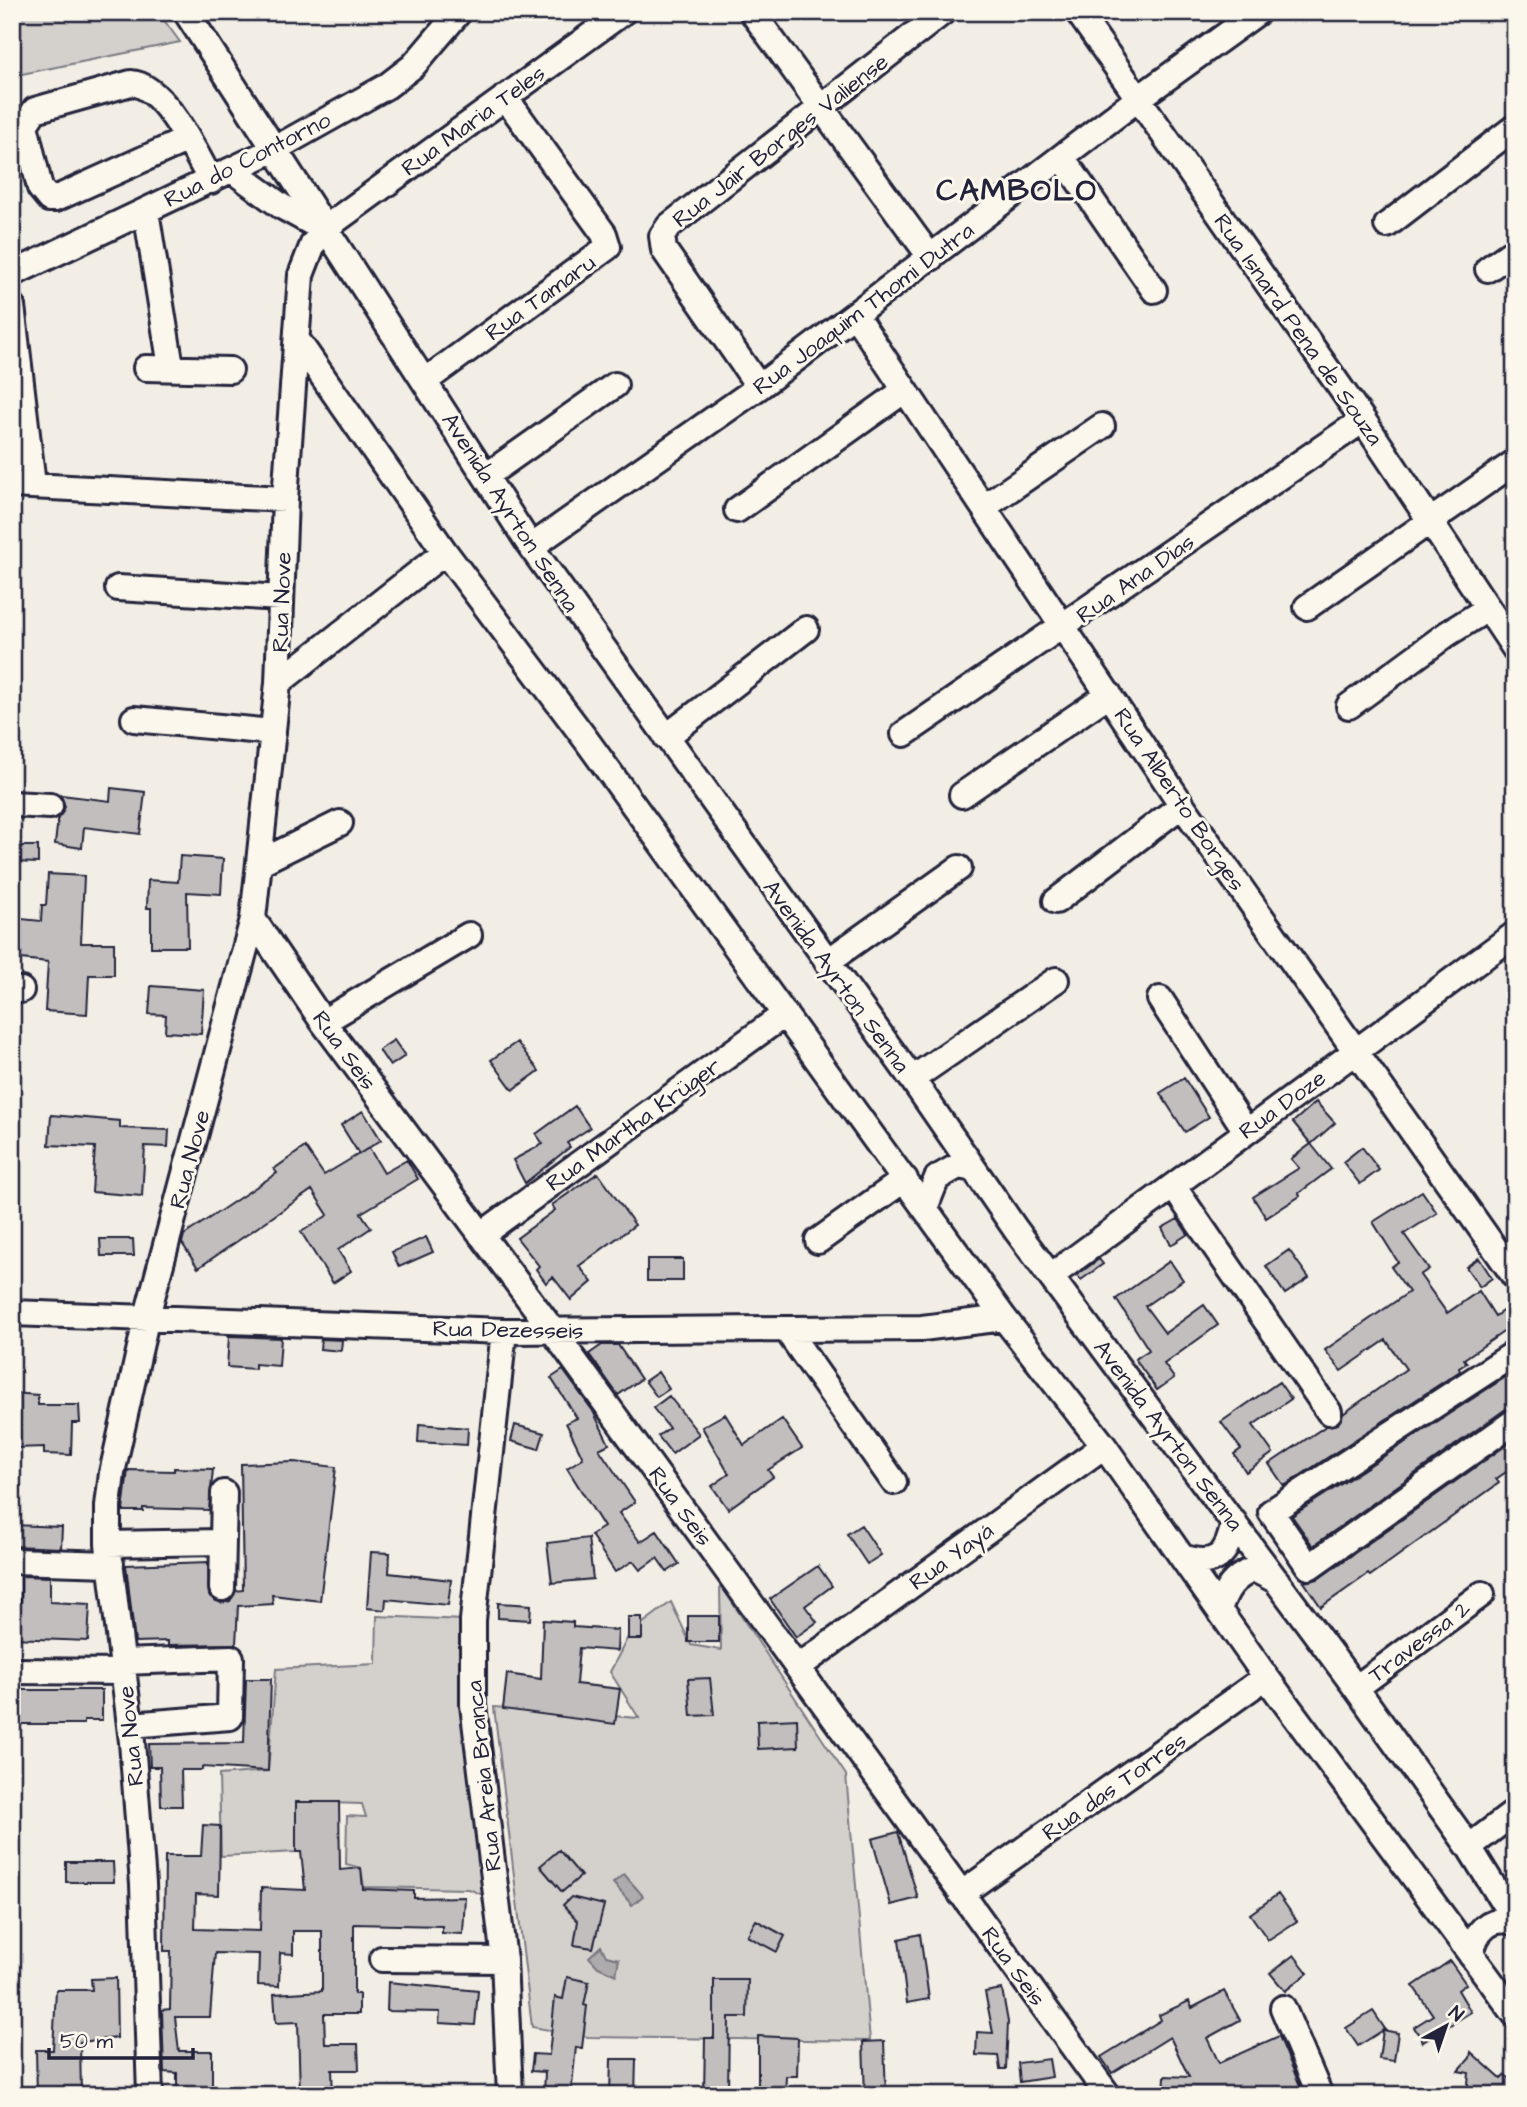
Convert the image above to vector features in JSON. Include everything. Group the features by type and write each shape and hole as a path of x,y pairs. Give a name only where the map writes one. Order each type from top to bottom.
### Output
{"street":[{"name":"Avenida Ayrton Senna","path":"186,12 531,547 1051,1276 1356,1688 1469,1847 1515,1922"},
{"name":"Rua do Contorno","path":"12,274 273,150 400,77 429,50 458,12"},
{"name":"Rua Maria Teles","path":"324,229 623,12"},
{"path":"752,12 931,258"},
{"name":"Rua Jair Borges Valiense","path":"759,387 664,250 662,236 669,226 943,12"},
{"name":"Rua Isnard Pena de Souza","path":"1078,12 1363,420 1515,649"},
{"name":"Rua Joaquim Thomi Dutra","path":"531,547 759,387 1139,98 1258,12"},
{"path":"188,139 55,199 49,199 40,188 25,125 36,110 131,83 141,84 156,94 188,139 221,176 324,229"},
{"name":"Rua Tamaru","path":"425,381 608,247 604,234 505,97"},
{"path":"1387,225 1515,127"},
{"path":"1062,157 1154,290"},
{"path":"146,211 171,367"},
{"name":"Rua Nove","path":"150,2095 142,1884 130,1725 109,1554 112,1473 147,1316 253,919 278,683 285,499 298,341 297,292 313,244 324,229"},
{"path":"1488,270 1515,250"},
{"path":"12,306 23,485 285,499"},
{"name":"Rua Alberto Borges","path":"855,315 1182,805 1515,1277"},
{"path":"298,341 445,552 587,741 1004,1318 1104,1446 1266,1677 1515,2014"},
{"path":"146,368 230,370"},
{"path":"486,476 615,385"},
{"path":"737,510 905,390"},
{"name":"Rua Ana Dias","path":"904,734 1063,628 1363,420"},
{"path":"984,507 1102,426"},
{"path":"1307,607 1515,462"},
{"path":"278,683 445,552"},
{"path":"118,588 281,598"},
{"path":"1349,706 1487,609"},
{"path":"666,737 806,629"},
{"path":"962,795 1109,694"},
{"path":"134,719 274,732"},
{"path":"12,804 50,806"},
{"path":"1056,901 1182,805"},
{"path":"261,862 340,823"},
{"path":"827,962 960,868"},
{"name":"Rua Seis","path":"253,919 323,1022 553,1331 1108,2095"},
{"name":"Rua Doze","path":"1051,1276 1515,934"},
{"path":"323,1022 469,935"},
{"path":"912,1079 1055,980"},
{"path":"1160,999 1246,1131"},
{"name":"Rua Martha Krüger","path":"481,1235 785,1014"},
{"path":"925,1208 937,1178 958,1166 974,1169"},
{"path":"818,1241 905,1179"},
{"path":"1173,1186 1329,1412"},
{"name":"Rua Dezesseis","path":"12,1313 503,1331 922,1328 1004,1318"},
{"path":"786,1329 894,1482"},
{"name":"Rua Areia Branca","path":"503,1331 472,1620 472,1669 473,1706 504,1960 510,2095"},
{"path":"1515,1353 1270,1512 1309,1567 1515,1420"},
{"name":"Rua Yayá","path":"798,1667 1104,1446"},
{"path":"222,1588 220,1542 224,1493"},
{"path":"1182,1557 1202,1563 1216,1559 1228,1547 1234,1522"},
{"path":"1254,1550 1282,1530"},
{"path":"12,1561 220,1542"},
{"path":"1219,1610 1225,1591 1238,1576 1254,1569 1277,1581"},
{"name":"Travessa 2","path":"1356,1688 1482,1594"},
{"path":"12,1671 122,1667 231,1658 230,1717 130,1725"},
{"name":"Rua das Torres","path":"961,1894 1266,1677"},
{"path":"1469,1847 1515,1812"},
{"path":"1471,1955 1477,1936 1490,1922 1501,1918 1515,1922"},
{"path":"383,1959 504,1960"},
{"path":"1283,2008 1320,2095"}],"shaded area":[{"path":"12,12 158,12 180,42 12,76"},
{"path":"720,1584 846,1775 870,2041 588,2037 532,2027 494,1707 639,1718 610,1672 630,1633 671,1602 691,1645 721,1650"},
{"path":"377,1616 463,1620 485,1896 469,1889 364,1887 361,1868 346,1864 347,1816 366,1817 362,1804 296,1802 296,1852 221,1856 219,1775 268,1771 276,1669 376,1664"},
{"path":"624,1874 643,1896 632,1905 613,1883"},
{"path":"601,1946 606,1956 619,1959 616,1975 598,1967 589,1957"}],"building":[{"path":"111,788 145,792 140,834 84,827 82,848 55,844 58,818 65,807 61,795 110,801"},
{"path":"12,846 38,846 38,863 12,862"},
{"path":"180,856 223,859 221,894 187,892 188,947 151,947 151,908 147,908 148,880 178,882"},
{"path":"48,874 84,876 81,943 114,943 114,975 89,975 87,1014 45,1011 48,962 12,958 12,918 41,921 42,905 46,905"},
{"path":"151,986 204,990 201,1034 165,1032 166,1015 149,1014"},
{"path":"394,1040 405,1056 390,1066 379,1050"},
{"path":"517,1042 539,1071 513,1090 491,1060"},
{"path":"1184,1078 1209,1117 1185,1132 1160,1093"},
{"path":"1316,1102 1335,1123 1311,1144 1293,1122"},
{"path":"575,1106 590,1128 567,1143 570,1147 525,1183 513,1160 543,1144 536,1134"},
{"path":"363,1111 381,1140 359,1154 341,1125"},
{"path":"51,1115 120,1121 120,1128 169,1130 168,1147 145,1146 142,1196 92,1192 95,1147 49,1145"},
{"path":"1311,1144 1331,1169 1299,1193 1300,1196 1266,1218 1253,1197 1299,1168 1291,1159"},
{"path":"305,1147 324,1175 369,1148 384,1173 407,1160 418,1179 361,1213 371,1228 338,1250 351,1271 333,1283 301,1232 328,1215 312,1190 198,1268 182,1243 184,1235 277,1173 274,1169"},
{"path":"1362,1147 1379,1170 1360,1184 1343,1162"},
{"path":"598,1173 635,1225 579,1266 592,1282 571,1300 553,1277 546,1283 536,1269 539,1266 517,1238 555,1210 552,1205"},
{"path":"1422,1191 1437,1213 1404,1234 1429,1269 1420,1275 1447,1313 1479,1291 1495,1316 1507,1308 1515,1324 1464,1359 1467,1363 1459,1368 1460,1371 1284,1486 1269,1464 1326,1426 1338,1424 1343,1414 1406,1369 1386,1340 1341,1371 1325,1350 1409,1292 1391,1267 1398,1262 1373,1222"},
{"path":"1178,1219 1188,1234 1171,1245 1162,1228"},
{"path":"426,1237 433,1252 399,1267 392,1252"},
{"path":"100,1239 133,1239 134,1256 101,1256"},
{"path":"1289,1250 1309,1278 1285,1294 1266,1266"},
{"path":"1479,1258 1492,1278 1480,1287 1466,1267"},
{"path":"647,1259 683,1259 683,1281 647,1281"},
{"path":"1099,1259 1103,1264 1081,1280 1077,1275"},
{"path":"1170,1261 1183,1280 1145,1306 1165,1333 1204,1305 1218,1325 1164,1364 1174,1378 1157,1390 1135,1359 1149,1350 1116,1299"},
{"path":"229,1336 281,1338 279,1366 255,1364 255,1369 227,1367"},
{"path":"321,1339 342,1340 341,1351 320,1349"},
{"path":"602,1345 618,1345 641,1379 618,1395 589,1354"},
{"path":"563,1370 593,1411 609,1444 599,1449 635,1502 619,1513 640,1542 657,1531 679,1564 667,1572 657,1558 640,1570 633,1561 615,1572 591,1535 604,1527 567,1468 583,1458 566,1423 577,1418 551,1378"},
{"path":"1515,1371 1515,1406 1506,1409 1313,1546 1292,1516"},
{"path":"658,1372 669,1389 657,1397 645,1381"},
{"path":"1279,1382 1291,1399 1253,1425 1273,1453 1246,1472 1234,1454 1241,1449 1221,1422"},
{"path":"12,1393 38,1395 38,1405 79,1405 80,1423 72,1423 71,1455 44,1454 44,1447 16,1448"},
{"path":"669,1396 699,1434 672,1454 658,1436 669,1428 653,1408"},
{"path":"725,1414 744,1445 782,1419 802,1448 768,1470 773,1477 728,1509 712,1486 729,1474 702,1427"},
{"path":"419,1424 468,1428 467,1445 418,1442"},
{"path":"515,1425 544,1433 539,1449 511,1441"},
{"path":"1515,1439 1515,1466 1496,1479 1499,1483 1370,1576 1368,1574 1321,1607 1304,1582 1318,1579"},
{"path":"294,1462 336,1467 320,1601 272,1595 273,1604 238,1606 236,1644 168,1645 168,1641 135,1642 126,1565 208,1562 209,1596 221,1603 230,1601 236,1591 243,1590 241,1464"},
{"path":"174,1468 213,1469 209,1510 143,1508 143,1511 123,1511 128,1470 174,1471"},
{"path":"12,1525 62,1527 61,1548 12,1546"},
{"path":"861,1525 881,1555 867,1564 847,1534"},
{"path":"588,1538 593,1579 552,1583 547,1543"},
{"path":"371,1552 390,1553 389,1573 451,1580 448,1605 386,1599 385,1610 367,1608"},
{"path":"818,1566 832,1586 805,1606 817,1622 796,1637 770,1599"},
{"path":"21,1576 50,1577 50,1602 90,1604 88,1641 12,1638 12,1601 21,1601"},
{"path":"498,1603 531,1605 530,1620 498,1618"},
{"path":"688,1616 719,1616 719,1642 688,1642"},
{"path":"628,1617 642,1617 642,1639 628,1639"},
{"path":"543,1620 573,1622 573,1627 618,1630 617,1651 579,1648 576,1684 620,1689 615,1724 503,1709 507,1674 541,1679"},
{"path":"710,1678 714,1715 691,1716 688,1679"},
{"path":"246,1679 271,1679 268,1771 202,1767 202,1770 181,1770 182,1806 161,1806 160,1767 150,1767 149,1744 244,1743"},
{"path":"12,1690 102,1690 102,1720 84,1720 84,1724 12,1724"},
{"path":"797,1719 798,1747 758,1749 757,1721"},
{"path":"296,1802 339,1802 340,1870 361,1868 363,1889 414,1891 414,1898 465,1897 463,1934 442,1933 442,1926 354,1924 354,1994 359,1994 359,2014 324,2014 325,2044 358,2044 359,2070 332,2070 333,2095 300,2095 298,2022 276,2023 274,1994 322,1991 322,1931 293,1931 293,1954 280,1953 279,1986 258,1985 259,1954 215,1953 210,2017 175,2017 179,2051 212,2051 212,2095 177,2095 177,2073 164,2072 162,2010 170,2009 171,1951 164,1951 165,1856 201,1856 203,1825 220,1826 219,1895 196,1894 195,1929 260,1931 261,1888 305,1890 301,1852 296,1852"},
{"path":"898,1832 918,1898 891,1905 872,1839"},
{"path":"559,1850 581,1876 562,1892 540,1866"},
{"path":"66,1862 113,1862 114,1882 66,1882"},
{"path":"1278,1894 1297,1921 1268,1940 1250,1914"},
{"path":"571,1897 604,1905 593,1948 574,1945 578,1921 563,1905"},
{"path":"756,1920 785,1936 777,1952 747,1936"},
{"path":"920,1934 929,1999 907,2003 899,1939"},
{"path":"1294,1955 1308,1973 1285,1991 1270,1973"},
{"path":"1450,1961 1466,1984 1458,1990 1471,2012 1423,2042 1414,2027 1433,2015 1413,1986"},
{"path":"567,1977 589,1982 584,2005 587,2006 582,2048 576,2047 571,2095 544,2095 545,2072 531,2071 533,2054 549,2055 555,1997 563,1999"},
{"path":"116,1978 117,2038 80,2042 81,2094 37,2095 36,2050 53,2050 56,1990 92,1990 91,1979"},
{"path":"714,1980 748,1980 747,2017 729,2017 728,2095 704,2095 705,2038 714,2038"},
{"path":"388,1982 478,1991 475,2025 439,2023 440,2012 387,2011"},
{"path":"1002,1989 1008,2022 1006,2069 1000,2069 998,2056 976,2055 977,2032 993,2033 985,1992"},
{"path":"1224,1991 1240,2020 1207,2038 1219,2063 1279,2036 1304,2095 1164,2095 1165,2076 1189,2077 1170,2037 1112,2073 1101,2057 1161,2020 1159,2015 1189,2001 1192,2008"},
{"path":"1373,2011 1385,2029 1358,2046 1346,2028"},
{"path":"1383,2030 1398,2033 1394,2061 1379,2059"},
{"path":"758,2036 798,2038 797,2076 786,2076 785,2095 758,2095"},
{"path":"884,2041 886,2095 865,2095 863,2042"},
{"path":"1471,2052 1501,2079 1505,2075 1515,2083 1515,2095 1467,2095 1469,2073 1458,2071 1470,2058"},
{"path":"611,2059 636,2059 635,2095 610,2095"},
{"path":"1049,2059 1052,2077 1020,2082 1018,2063"}],"district":[{"name":"CAMBOLO","path":"1017,190"}]}
